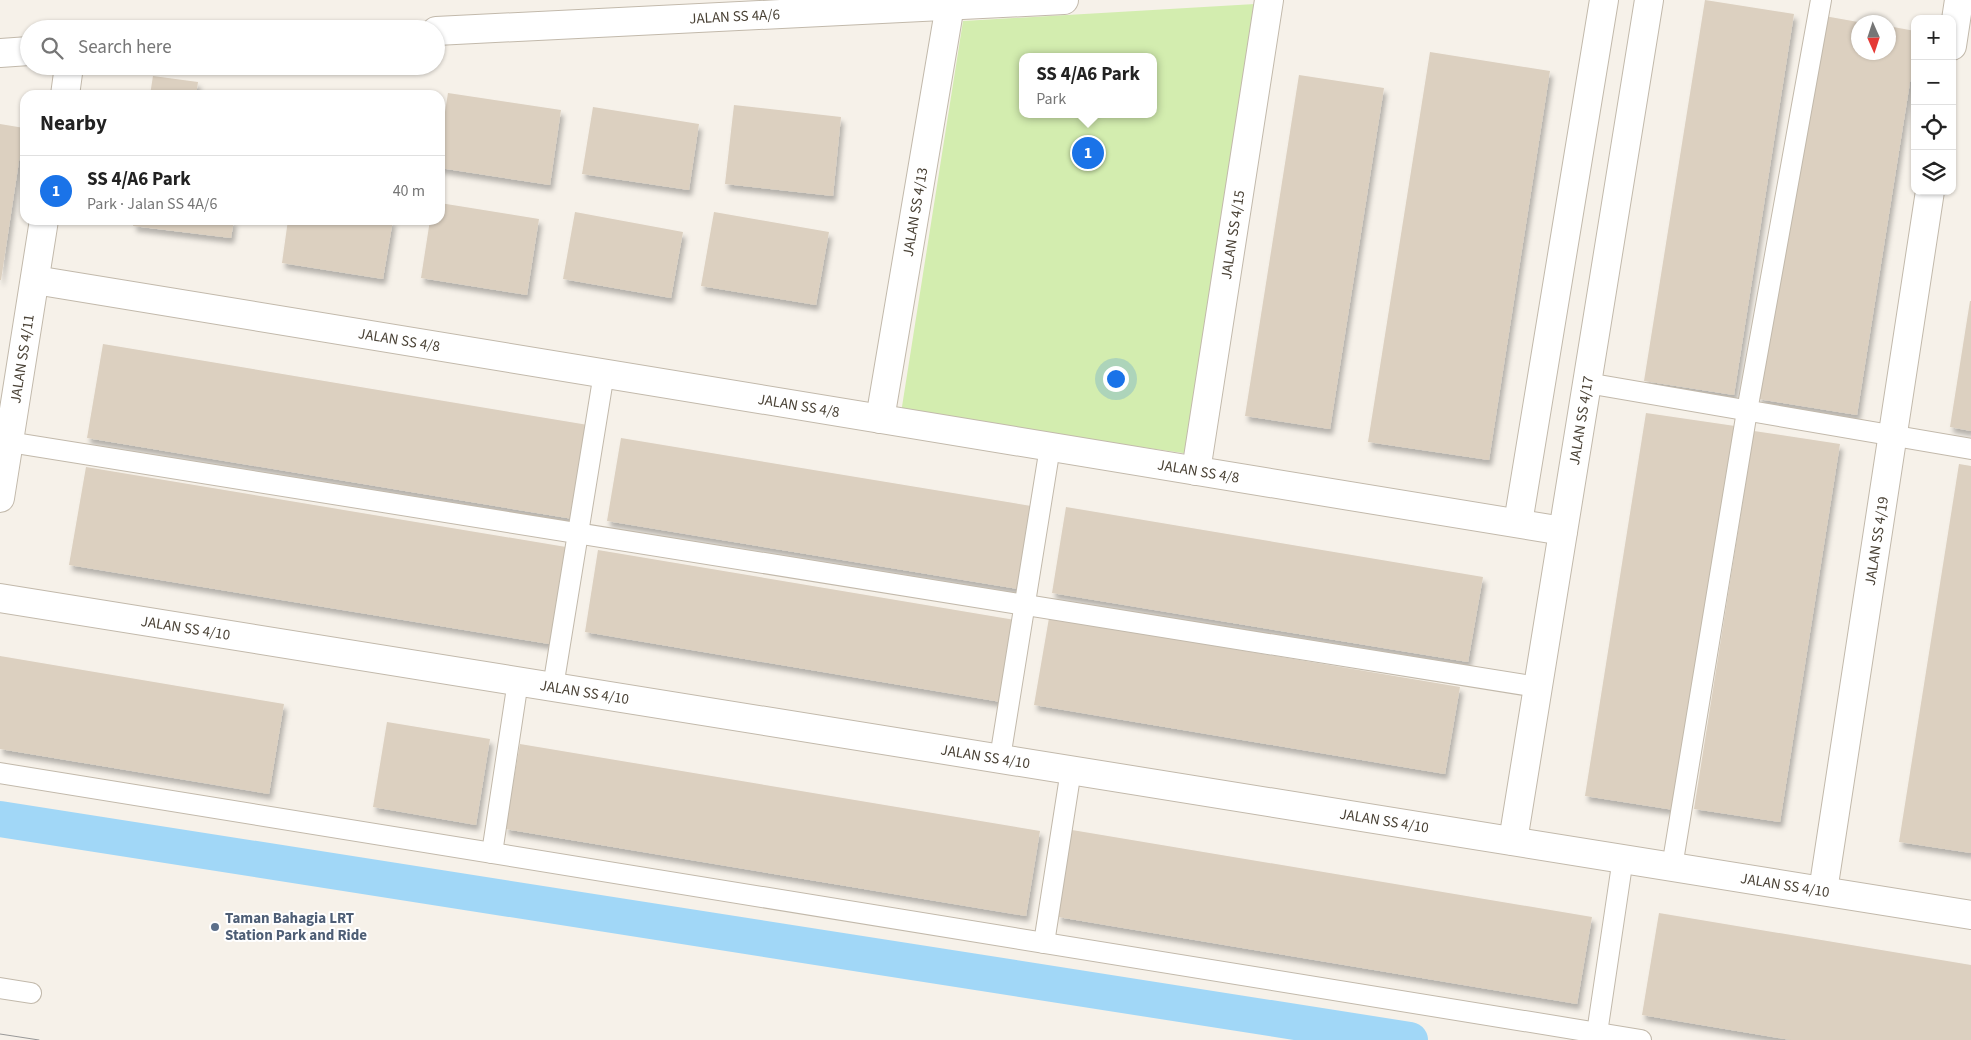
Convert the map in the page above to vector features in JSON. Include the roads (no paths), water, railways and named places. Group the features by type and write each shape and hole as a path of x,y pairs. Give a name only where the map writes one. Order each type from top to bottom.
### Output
{"street":[{"name":"JALAN SS 4A/6","path":"445,31 1064,0"},
{"name":"JALAN SS 4/15","path":"1196,471 1269,0"},
{"path":"1518,523 1604,0"},
{"name":"JALAN SS 4/17","path":"1513,841 1648,0"},
{"path":"1956,20 1959,0"},
{"name":"JALAN SS 4/13","path":"880,419 950,6"},
{"path":"0,53 20,52"},
{"path":"66,90 68,75"},
{"name":"JALAN SS 4/19","path":"1823,891 1929,195"},
{"name":"JALAN SS 4/11","path":"0,498 43,225"},
{"name":"JALAN SS 4/8","path":"35,280 1563,531"},
{"name":"JALAN SS 4/10","path":"0,598 1971,915"}],"lane":[{"path":"1672,867 1747,411 1821,0"},
{"path":"553,687 604,373"},
{"path":"1587,383 1971,449"},
{"path":"9,442 1537,687"},
{"path":"1000,758 1050,447"},
{"path":"492,853 518,681"},
{"path":"1044,943 1071,770"},
{"path":"0,773 1641,1040"},
{"path":"1597,1033 1623,858"},
{"path":"0,988 32,993"}],"waterway":[{"path":"0,819 1410,1040"}],"tram line":[{"path":"0,1034 39,1040"}],"place":[{"name":"SS 4/A6 Park","path":"1088,153"},
{"name":"Taman Bahagia LRT Station Park and Ride","path":"215,927"}]}
